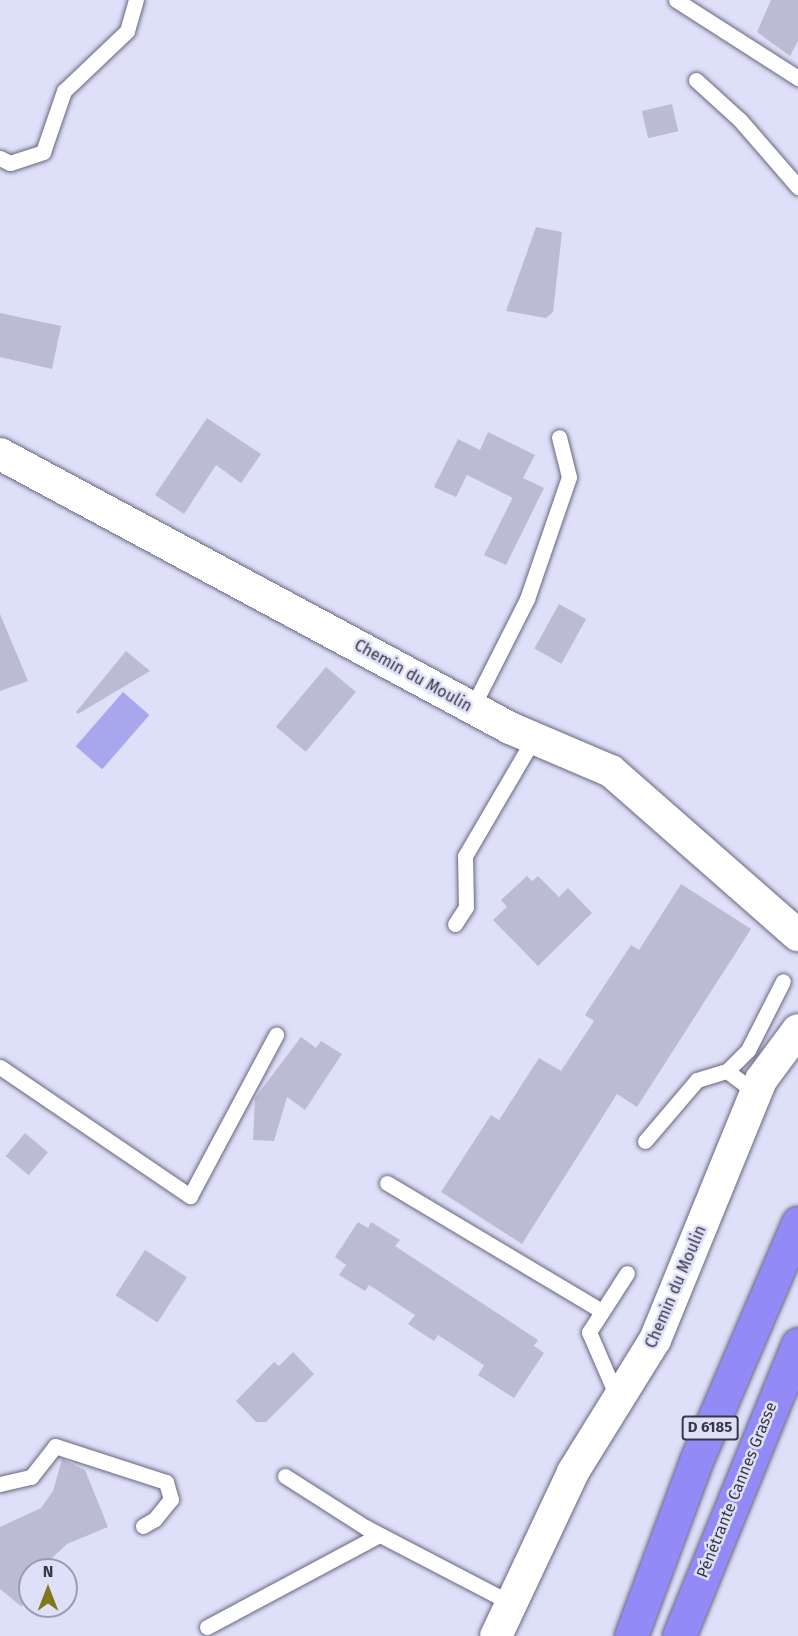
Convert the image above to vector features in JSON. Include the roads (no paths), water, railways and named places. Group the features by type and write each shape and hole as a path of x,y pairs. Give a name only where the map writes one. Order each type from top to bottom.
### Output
{"highway":[{"name":"D 6185","path":"631,1636 696,1461 798,1223"},
{"name":"Pénétrante Cannes Grasse","path":"679,1636 798,1344"}],"street":[{"name":"Chemin du Moulin","path":"0,454 472,708 611,771 798,935"},
{"name":"Chemin du Moulin","path":"496,1636 509,1602 573,1472 655,1340 756,1093 798,1030"}],"lane":[{"path":"0,158 10,163 43,152 64,91 127,31 136,0"},
{"path":"676,0 798,78"},
{"path":"696,80 740,120 798,187"},
{"path":"472,708 526,599 569,477 559,437"},
{"path":"455,924 466,907 465,856 534,738"},
{"path":"645,1142 697,1080 727,1071 748,1050 783,981"},
{"path":"0,1067 190,1197 276,1035"},
{"path":"727,1071 756,1093"},
{"path":"387,1183 602,1311"},
{"path":"618,1399 589,1332 627,1273"},
{"path":"0,1484 31,1478 55,1446 166,1482 171,1499 156,1519 143,1526"},
{"path":"285,1476 380,1535 509,1602"},
{"path":"207,1627 380,1535"}],"water":[{"path":"123,692 149,715 102,769 76,746"}]}
